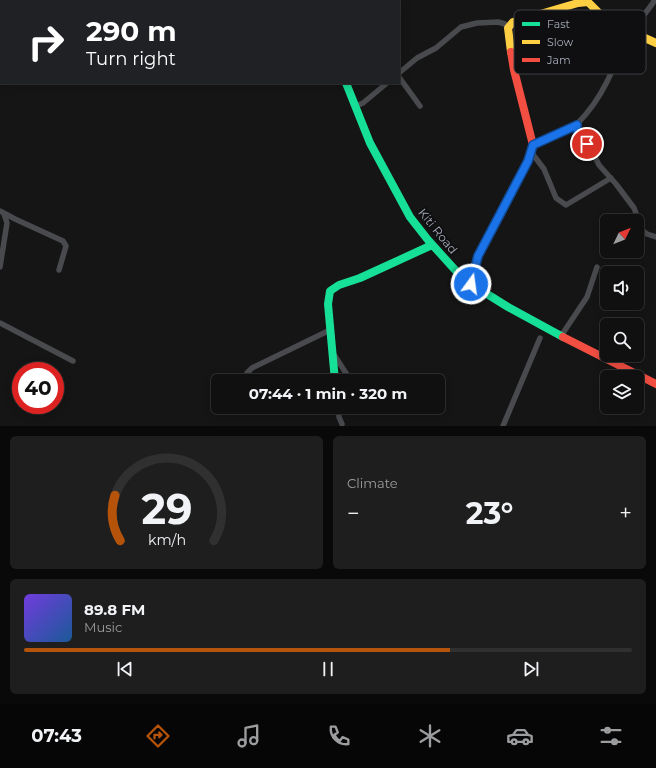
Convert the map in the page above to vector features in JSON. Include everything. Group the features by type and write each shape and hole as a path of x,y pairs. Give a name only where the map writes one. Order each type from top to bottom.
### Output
{"street":[{"path":"646,11 654,0"},
{"path":"554,10 578,3 588,2 598,10"},
{"path":"400,72 417,58 436,48 461,27 477,23 498,22 505,24 508,28 514,70"},
{"path":"508,28 514,22"},
{"path":"646,39 656,43"},
{"path":"515,74 532,148 544,169 556,198 566,205 611,178"},
{"path":"471,284 478,256 528,161 532,148 577,125 586,116 597,100 611,74"},
{"path":"400,78 420,106"},
{"name":"Kiti Road","path":"346,84 370,143 391,184 410,217 446,261 471,284 490,297 561,336 656,384"},
{"path":"356,106 363,103 386,84"},
{"path":"577,125 576,128 579,137 590,147 596,162 611,178 634,208 643,231 656,237"},
{"path":"0,267 6,223 2,212"},
{"path":"2,212 63,241 66,246 59,270"},
{"path":"334,374 328,304 330,291 333,287 360,278 432,245"},
{"path":"561,336 587,296 597,267"},
{"path":"0,323 74,361"},
{"path":"246,374 252,368 330,330"},
{"path":"503,426 540,338"},
{"path":"332,351 347,374"},
{"path":"339,414 342,424"}],"traffic: fast":[{"path":"346,84 370,143 410,217 428,240 457,272 471,284 508,307 563,337"},
{"path":"334,374 328,304 330,291 339,285 360,278 432,245"}],"traffic: slow":[{"path":"554,10 578,3 588,2 596,10"},
{"path":"511,52 508,28 514,22"},
{"path":"646,38 656,43"}],"traffic: jam":[{"path":"511,52 514,70"},
{"path":"471,284 478,256 528,161 533,145 515,74"},
{"path":"563,337 656,384"}],"route":[{"path":"471,284 478,256 528,161 533,145 577,125 576,128 579,137 587,144"}]}
